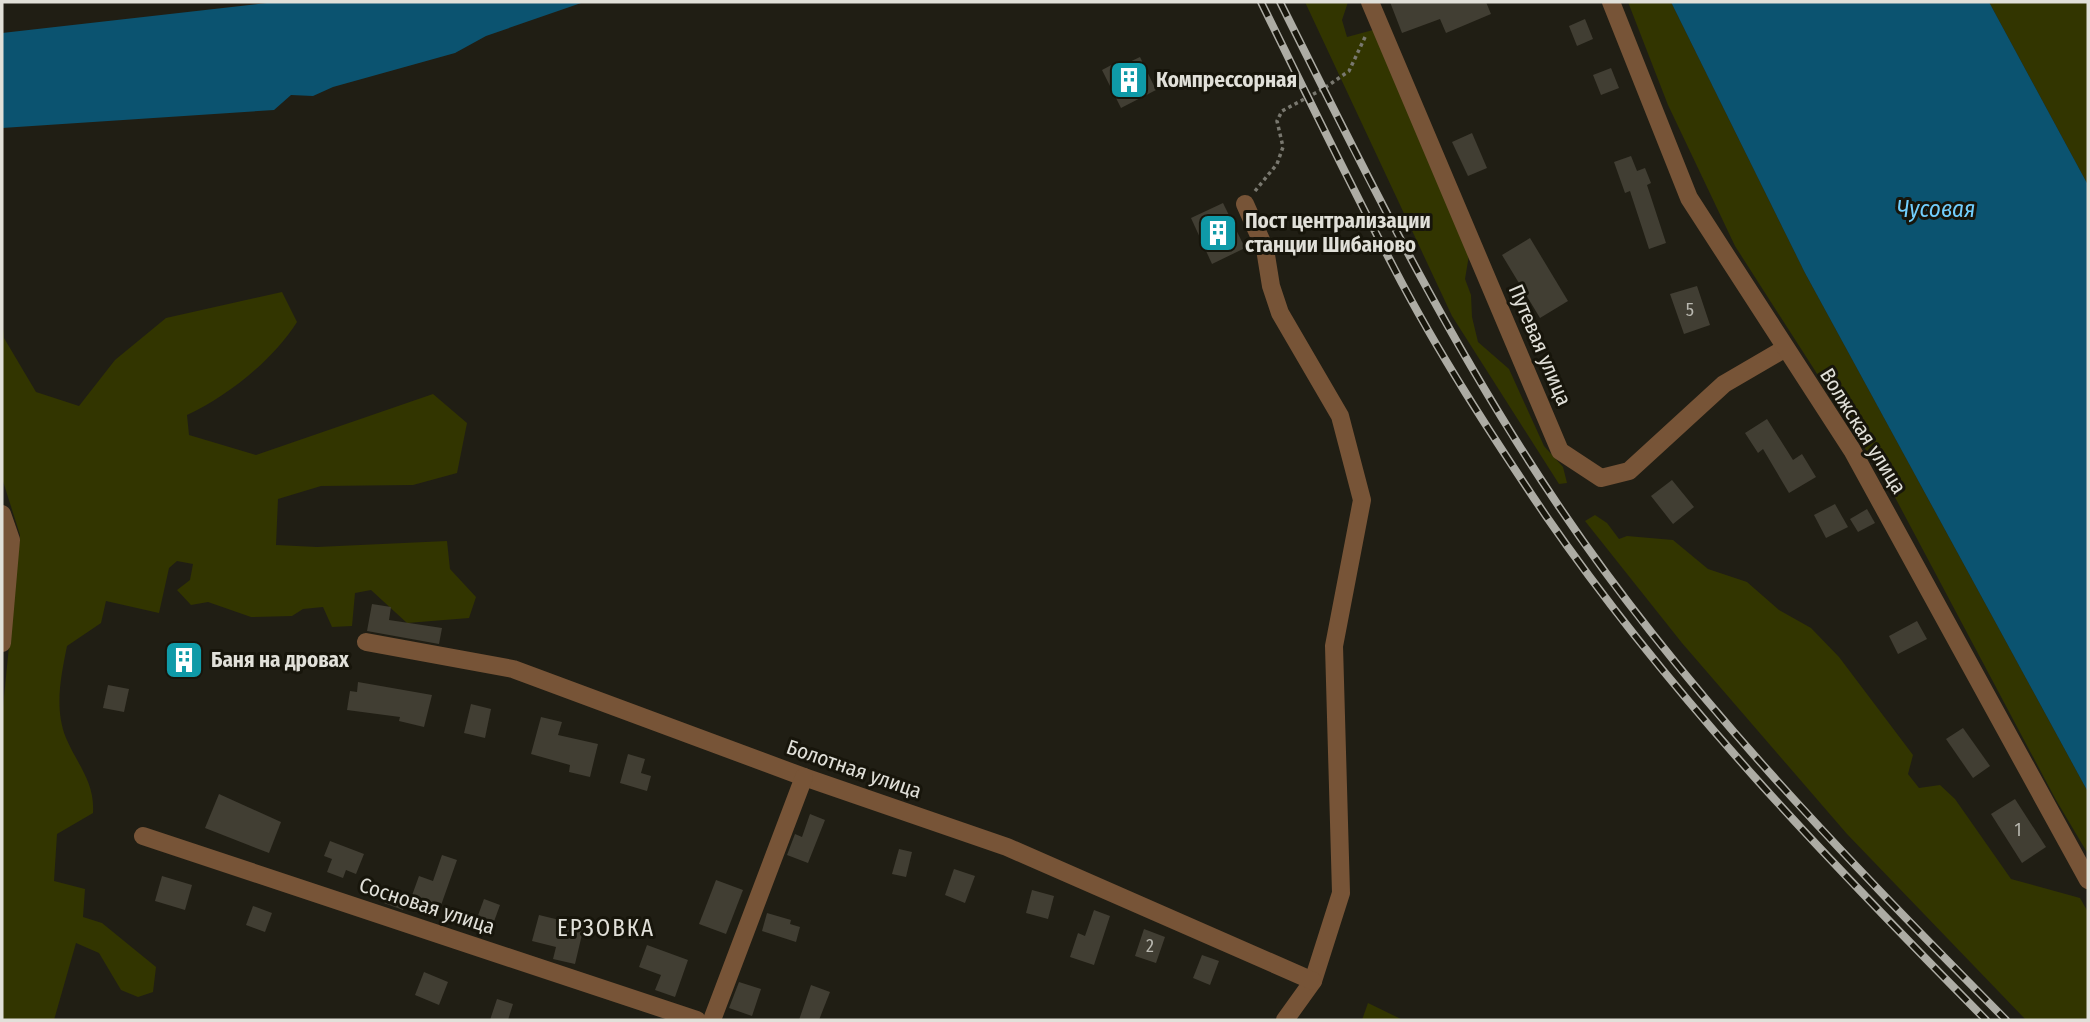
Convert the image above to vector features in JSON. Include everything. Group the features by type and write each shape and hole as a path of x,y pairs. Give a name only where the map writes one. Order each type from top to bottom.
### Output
{"street":[{"name":"Волжская улица","path":"1611,2 1689,198 1784,349 1852,450 2088,880"},
{"name":"Путевая улица","path":"1373,9 1560,451 1601,478 1629,471 1724,384 1784,349"},
{"path":"1245,204 1265,250 1271,286 1280,313 1340,416 1362,499 1334,646 1340,893 1313,981 1285,1020"},
{"path":"2,513 11,540 2,643"},
{"name":"Болотная улица","path":"366,642 513,669 804,777 1007,846 1313,981"},
{"path":"712,1020 804,777"},
{"name":"Сосновая улица","path":"143,836 697,1020"}],"path":[{"path":"1265,178 1278,164 1283,147 1277,121 1282,111 1324,89 1349,71 1373,9"}],"shaded area":[{"path":"1305,2 1348,2 1342,20 1347,37 1373,30 1469,255 1465,279 1471,295 1472,317 1478,342 1509,369 1544,446 1563,467 1567,483 1559,484 1452,316"},
{"path":"1628,2 1671,2 1805,273 2088,792 2088,854 2056,800 1889,486 1735,246 1668,105"},
{"path":"1989,2 2088,2 2088,185"},
{"path":"282,292 297,322 275,350 248,376 218,398 187,415 189,435 256,455 433,394 467,423 457,473 413,485 321,486 278,499 276,545 317,547 447,541 450,569 476,597 469,618 407,623 371,590 355,593 352,626 332,627 323,607 303,609 292,616 251,617 208,602 191,605 177,590 190,580 193,564 177,561 169,568 159,613 106,601 101,623 67,646 61,680 60,715 66,738 88,783 93,813 57,834 54,881 85,889 83,917 102,923 156,967 153,992 138,997 121,990 99,953 76,943 54,1020 2,1020 2,717 20,535 2,478 2,318 4,338 36,392 79,406 115,360 166,318"},
{"path":"1595,515 1607,523 1619,539 1627,536 1673,540 1708,569 1747,582 1779,610 1811,628 1839,657 1913,755 1908,774 1919,788 1940,785 1955,799 2011,879 2080,898 2088,912 2088,1020 2026,1020 1847,834 1682,643 1585,521"},
{"path":"1368,1003 1403,1020 1362,1020"}],"water":[{"path":"275,2 584,2 486,36 455,53 333,87 313,96 291,95 274,110 2,128 2,33"},
{"name":"Чусовая","path":"1671,2 1989,2 2088,185 2088,792 1805,273"}],"building":[{"path":"1390,2 1486,2 1491,14 1446,33 1440,19 1402,33"},
{"path":"1585,19 1593,39 1577,46 1569,26"},
{"name":"Компрессорная","path":"1140,57 1156,90 1121,108 1102,70 1119,61 1121,66"},
{"path":"1611,68 1619,88 1601,95 1593,75"},
{"path":"1472,133 1487,168 1468,176 1452,142"},
{"path":"1631,156 1637,171 1645,168 1651,183 1647,185 1666,243 1649,249 1630,191 1625,193 1614,162"},
{"name":"Пост централизации станции Шибаново","path":"1223,203 1245,248 1212,264 1191,218"},
{"path":"1530,238 1568,301 1540,318 1502,255"},
{"path":"1697,286 1710,325 1684,334 1670,294"},
{"path":"1767,419 1793,460 1802,454 1816,477 1789,493 1763,449 1758,453 1745,433"},
{"path":"1672,480 1694,507 1673,524 1651,496"},
{"path":"1835,504 1848,527 1826,538 1814,515"},
{"path":"1867,509 1875,523 1858,532 1850,519"},
{"path":"372,604 391,607 389,620 442,628 439,644 367,631"},
{"path":"1917,621 1927,639 1898,654 1889,636"},
{"name":"Баня на дровах","path":"177,650 196,655 191,671 173,666"},
{"path":"358,682 432,695 424,727 399,721 400,717 347,710 350,691 357,692"},
{"path":"108,685 129,689 124,712 103,708"},
{"path":"471,704 491,709 485,738 464,733"},
{"path":"541,717 562,722 558,735 598,744 590,777 569,772 570,765 531,754"},
{"path":"1963,728 1990,766 1973,778 1946,739"},
{"path":"628,754 645,759 641,773 651,776 647,791 620,783"},
{"path":"219,794 281,822 269,853 205,828"},
{"path":"2015,799 2046,847 2022,863 1991,814"},
{"path":"810,814 825,820 808,863 787,855 795,834 802,837"},
{"path":"330,841 364,854 356,874 346,870 343,878 327,872 332,859 324,856"},
{"path":"899,849 912,852 906,877 892,874"},
{"path":"442,855 457,860 439,911 410,901 419,876 433,881"},
{"path":"954,869 975,876 965,903 945,895"},
{"path":"162,876 192,885 185,910 155,901"},
{"path":"716,880 743,890 726,934 699,924"},
{"path":"390,888 408,895 403,910 384,903"},
{"path":"1032,890 1054,896 1048,919 1026,913"},
{"path":"484,899 500,905 492,927 476,921"},
{"path":"253,906 272,913 265,932 246,925"},
{"path":"1094,910 1110,916 1094,965 1070,957 1078,933 1085,936"},
{"path":"767,913 791,920 790,924 800,927 796,942 762,931"},
{"path":"539,915 584,926 575,964 553,959 556,947 532,941"},
{"path":"1144,929 1165,937 1156,963 1135,956"},
{"path":"647,945 688,960 675,997 655,990 661,975 639,967"},
{"path":"1202,955 1219,961 1210,985 1193,978"},
{"path":"424,972 448,982 439,1005 415,995"},
{"path":"739,982 761,989 752,1016 729,1008"},
{"path":"811,985 830,992 819,1020 799,1020"},
{"path":"497,999 513,1004 508,1020 490,1020"}],"railway":[{"path":"1261,2 1411,300 1466,394 1546,516 1595,584 1700,715 1869,900 1986,1020"},
{"path":"1280,2 1377,195 1445,321 1519,445 1607,575 1714,709 1770,773 1886,898 2006,1020"}],"place":[{"name":"Компрессорная","path":"1129,80"},
{"name":"Пост централизации станции Шибаново","path":"1218,233"},
{"name":"Баня на дровах","path":"184,660"}],"district":[{"name":"ЕРЗОВКА","path":"606,928"}]}
